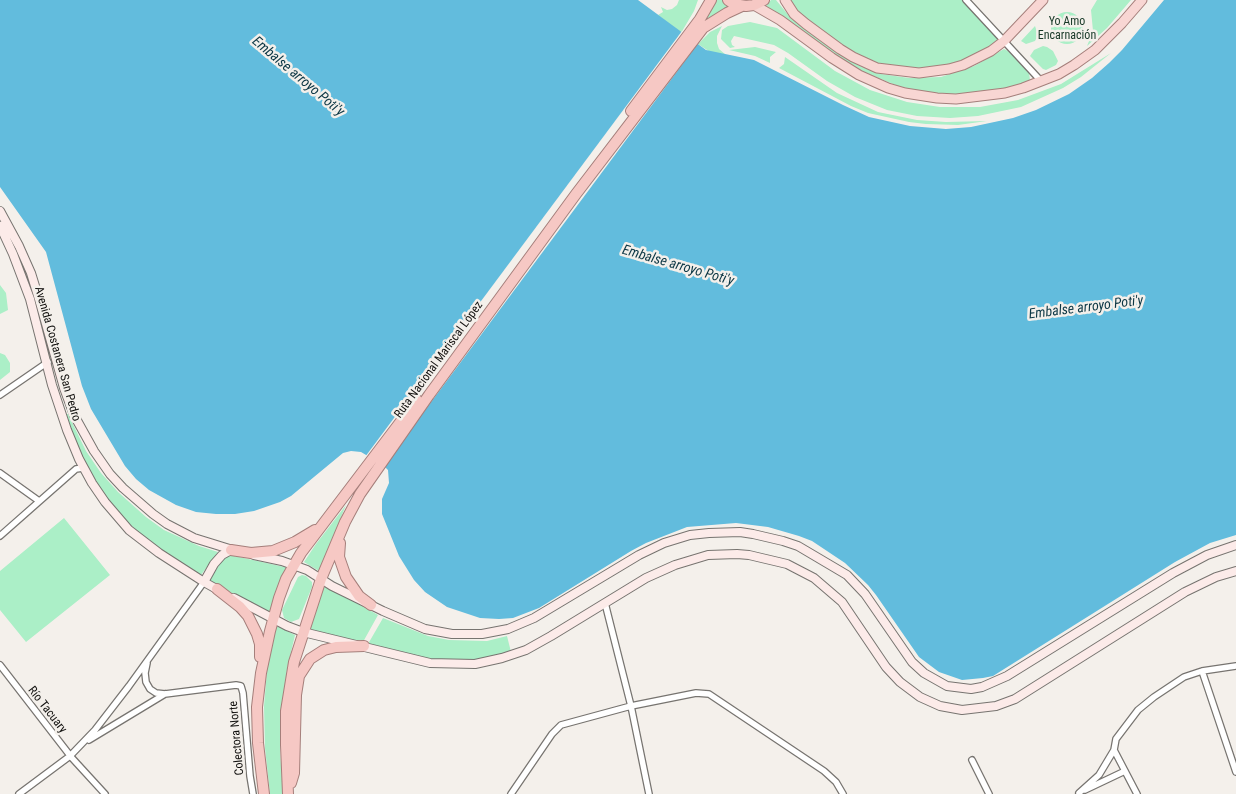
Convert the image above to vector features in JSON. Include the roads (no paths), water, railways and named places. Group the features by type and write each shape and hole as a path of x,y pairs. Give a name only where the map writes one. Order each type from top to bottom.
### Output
{"highway":[{"name":"Ruta Nacional Mariscal López","path":"264,794 258,743 257,707 261,673 273,618 286,580 293,566 323,524 371,469 571,201 693,34 711,0"},
{"name":"Ruta Nacional Mariscal López","path":"728,0 742,6"},
{"name":"Ruta Nacional Mariscal López","path":"693,34 742,6 754,5 764,0"},
{"name":"Ruta Nacional Mariscal López","path":"288,792 286,711 290,680 303,632 322,579 345,522 371,469"},
{"path":"345,522 339,550 342,568 351,587 371,605"},
{"path":"231,550 251,553 273,551 295,542 323,524"},
{"path":"218,589 248,616 260,644 261,673"},
{"path":"288,792 294,773 296,695 299,676 310,659 324,650 336,647 364,646"}],"main road":[{"path":"784,0 794,14 840,50 877,68 919,73 948,69 976,59 991,51 1004,41 1043,0"},
{"path":"754,5 786,23 832,58 859,75 888,88 905,93 956,99 1005,93 1059,74 1085,58 1110,36 1142,0"},
{"name":"Avenida Costanera San Pedro","path":"0,211 19,246 30,273 39,298 64,388 74,415 94,451 110,474 123,488 152,514 194,538 231,550 308,570 371,605 425,629 452,634 482,634 508,629 534,618 639,555 664,543 690,535 740,532 783,541 810,552 837,567 857,584 904,651 924,673 947,686 971,689 982,688 1007,676 1174,573 1207,555 1236,545"},
{"name":"Avenida Costanera San Pedro","path":"0,226 21,272 30,299 48,362 52,385 64,423 83,468 105,502 129,530 159,554 204,582 287,626 303,632 430,663 460,665 482,662 526,650 646,578 675,565 708,555 749,555 788,564 814,578 842,602 886,666 900,682 920,697 940,706 962,710 996,706 1015,698 1185,592 1216,577 1236,571"},
{"path":"204,582 214,564 222,555 231,550"}],"street":[{"path":"966,0 1040,81"},
{"path":"0,395 48,362"},
{"path":"0,536 76,469 83,468"},
{"path":"0,473 39,501"},
{"path":"19,794 70,756 81,745 130,686 204,582"},
{"path":"605,603 631,706 649,794"},
{"path":"148,661 145,674 146,682 150,689 156,693 165,694"},
{"name":"Río Tacuary","path":"0,666 70,756 105,794"},
{"path":"1078,793 1099,775 1114,750 1116,740 1138,710 1184,677 1202,671 1236,666"},
{"path":"1202,671 1236,772"},
{"name":"Colectora Norte","path":"165,694 236,685 241,686 253,794"},
{"path":"511,794 552,734 561,725 631,706 696,693 709,694 824,771 836,782 843,794"},
{"path":"81,745 165,694"},
{"path":"1114,750 1137,794"},
{"path":"972,760 989,794"},
{"path":"1078,793 1125,771"}],"water":[{"name":"Embalse arroyo Poti'y","path":"0,0 638,0 706,50 754,60 869,117 910,126 946,129 971,127 1013,118 1036,110 1069,94 1109,63 1164,0 1236,0 1236,535 1210,543 1175,562 993,676 962,680 939,672 919,657 876,595 845,563 812,541 768,527 736,523 687,527 631,551 539,608 513,618 499,619 480,618 447,607 425,592 414,580 399,556 382,514 382,499 389,483 388,470 361,452 351,451 343,453 291,496 254,511 216,514 196,512 176,505 149,490 136,479 125,466 91,409 82,386 46,252 0,187"}],"park label":[{"name":"Yo Amo Encarnación","path":"1067,29"}]}
